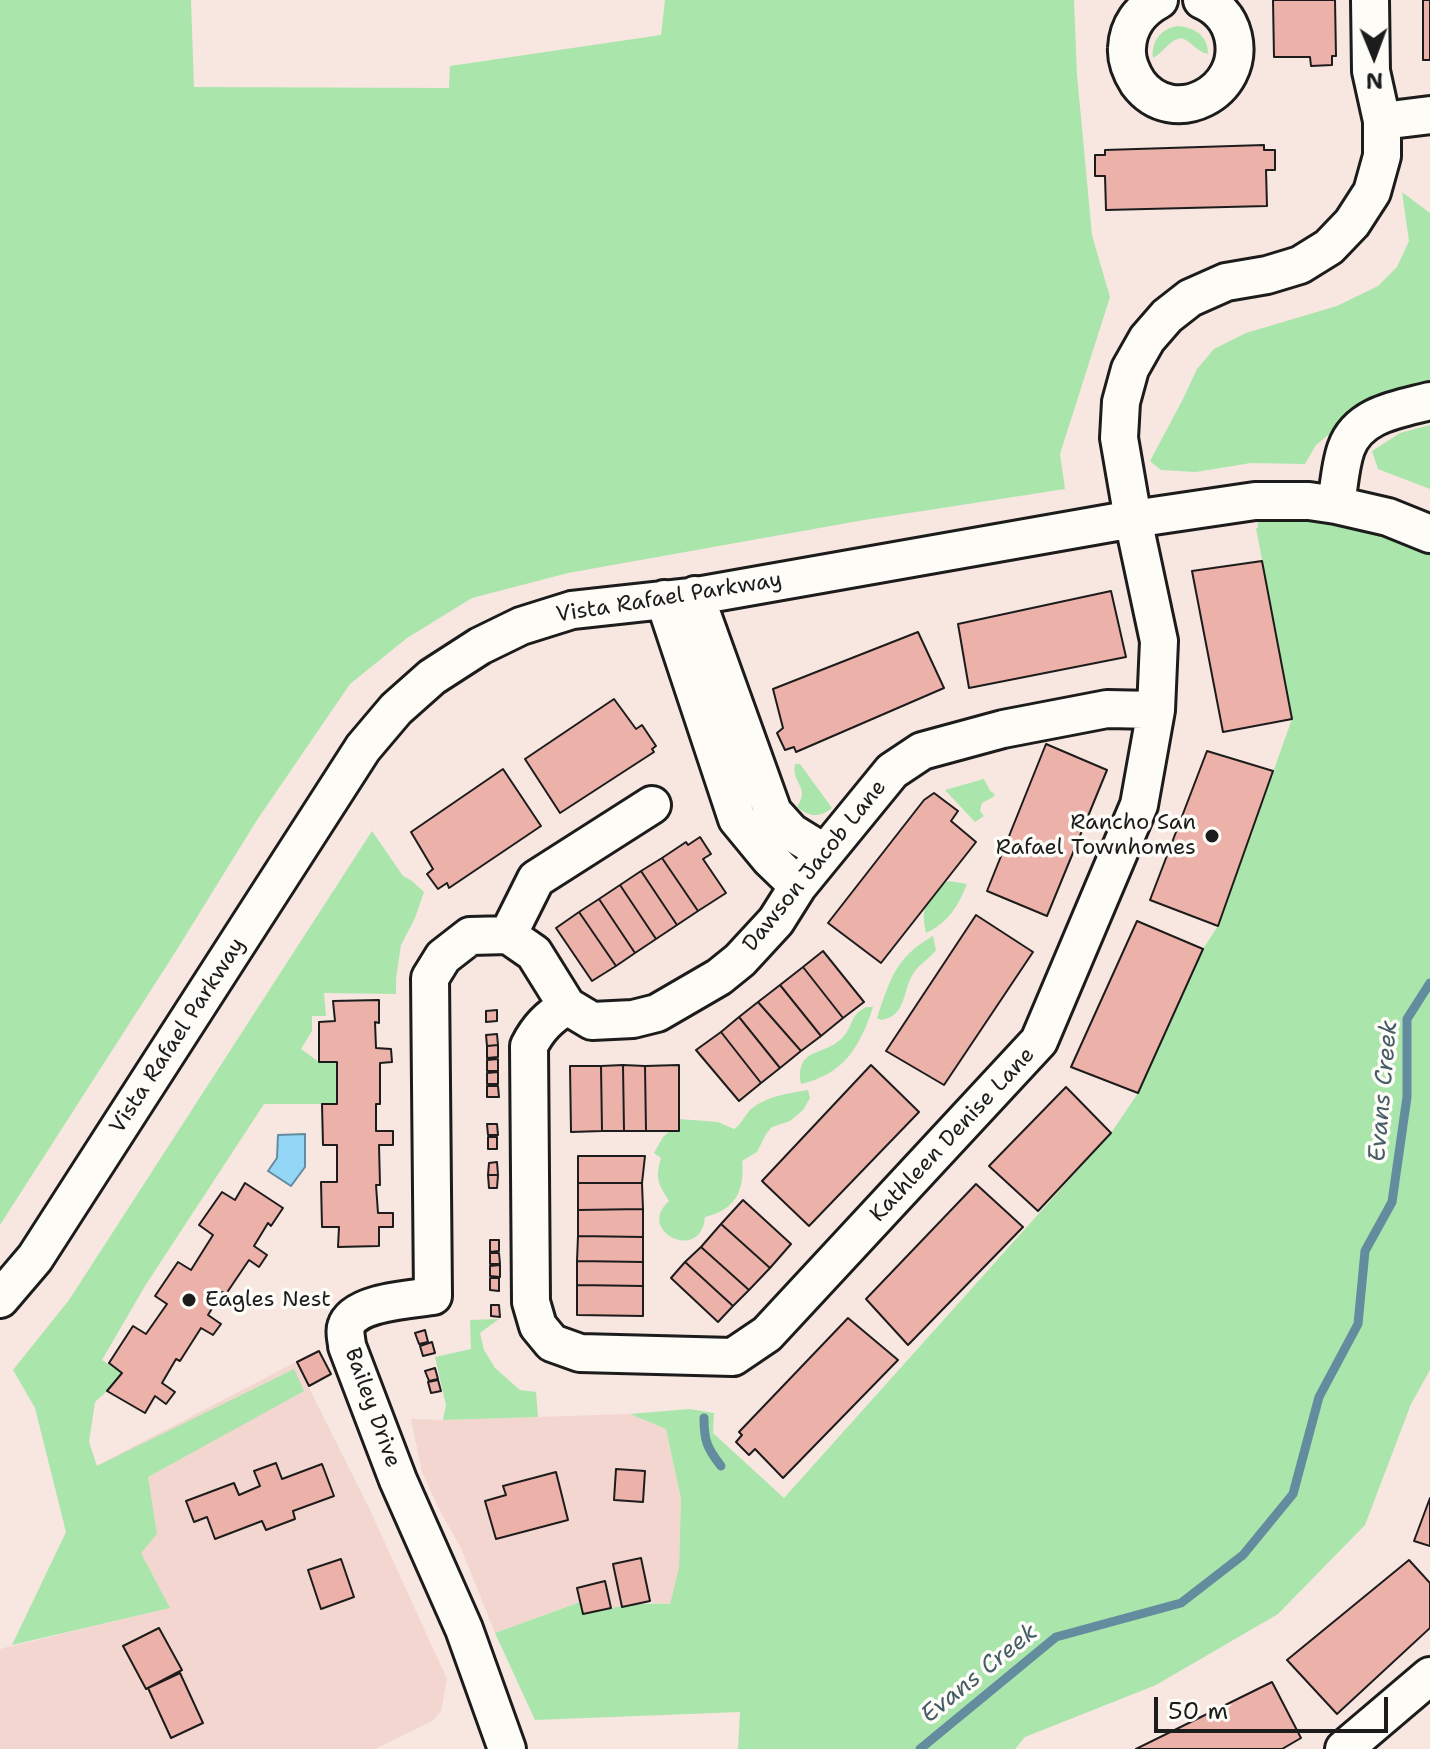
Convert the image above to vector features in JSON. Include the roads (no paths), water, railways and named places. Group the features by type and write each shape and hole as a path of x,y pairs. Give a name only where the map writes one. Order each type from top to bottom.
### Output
{"street":[{"path":"1159,0 1148,6 1135,20 1128,37 1127,56 1132,74 1143,89 1158,99 1177,104 1195,102 1212,94 1225,81 1234,64 1235,46 1231,28 1221,12 1202,0"},
{"name":"Kathleen Denise Lane","path":"567,1006 551,1015 535,1033 529,1046 531,1302 538,1326 552,1343 580,1353 733,1357 767,1334 1039,1041 1139,805 1156,710 1159,641 1119,438 1121,402 1130,369 1147,339 1167,316 1190,298 1226,282 1300,265 1329,247 1352,223 1372,192 1382,156 1382,121 1371,71 1370,0"},
{"path":"1382,121 1430,115"},
{"path":"1336,505 1346,448 1358,429 1375,417 1430,401"},
{"name":"Vista Rafael Parkway","path":"0,1299 35,1258 363,748 396,709 432,677 480,646 521,626 572,610 680,597 1255,501 1309,501 1336,505 1388,517 1430,534"},
{"path":"680,597 773,812 791,832 825,853"},
{"path":"680,597 737,819 770,859 798,886"},
{"name":"Dawson Jacob Lane","path":"567,1006 592,1021 633,1019 657,1013 719,977 740,960 776,921 798,886 892,771 922,751 1003,729 1107,709 1156,710"},
{"path":"567,1006 534,953 508,935 536,879 652,805"},
{"name":"Bailey Drive","path":"507,1749 464,1629 398,1480 347,1346 346,1327 355,1313 389,1302 433,1296 430,978 443,957 470,936 508,935"},
{"path":"1344,1749 1430,1676"}],"water":[{"path":"305,1134 305,1167 291,1186 268,1171 277,1158 278,1135"}],"waterway":[{"name":"Evans Creek","path":"920,1749 1056,1637 1181,1603 1243,1555 1293,1494 1319,1397 1358,1324 1365,1251 1392,1202 1407,1097 1407,1019 1430,983"},
{"path":"704,1418 707,1444 721,1466"}],"place":[{"name":"Rancho San Rafael Townhomes","path":"1212,836"},
{"name":"Eagles Nest","path":"189,1300"}]}
